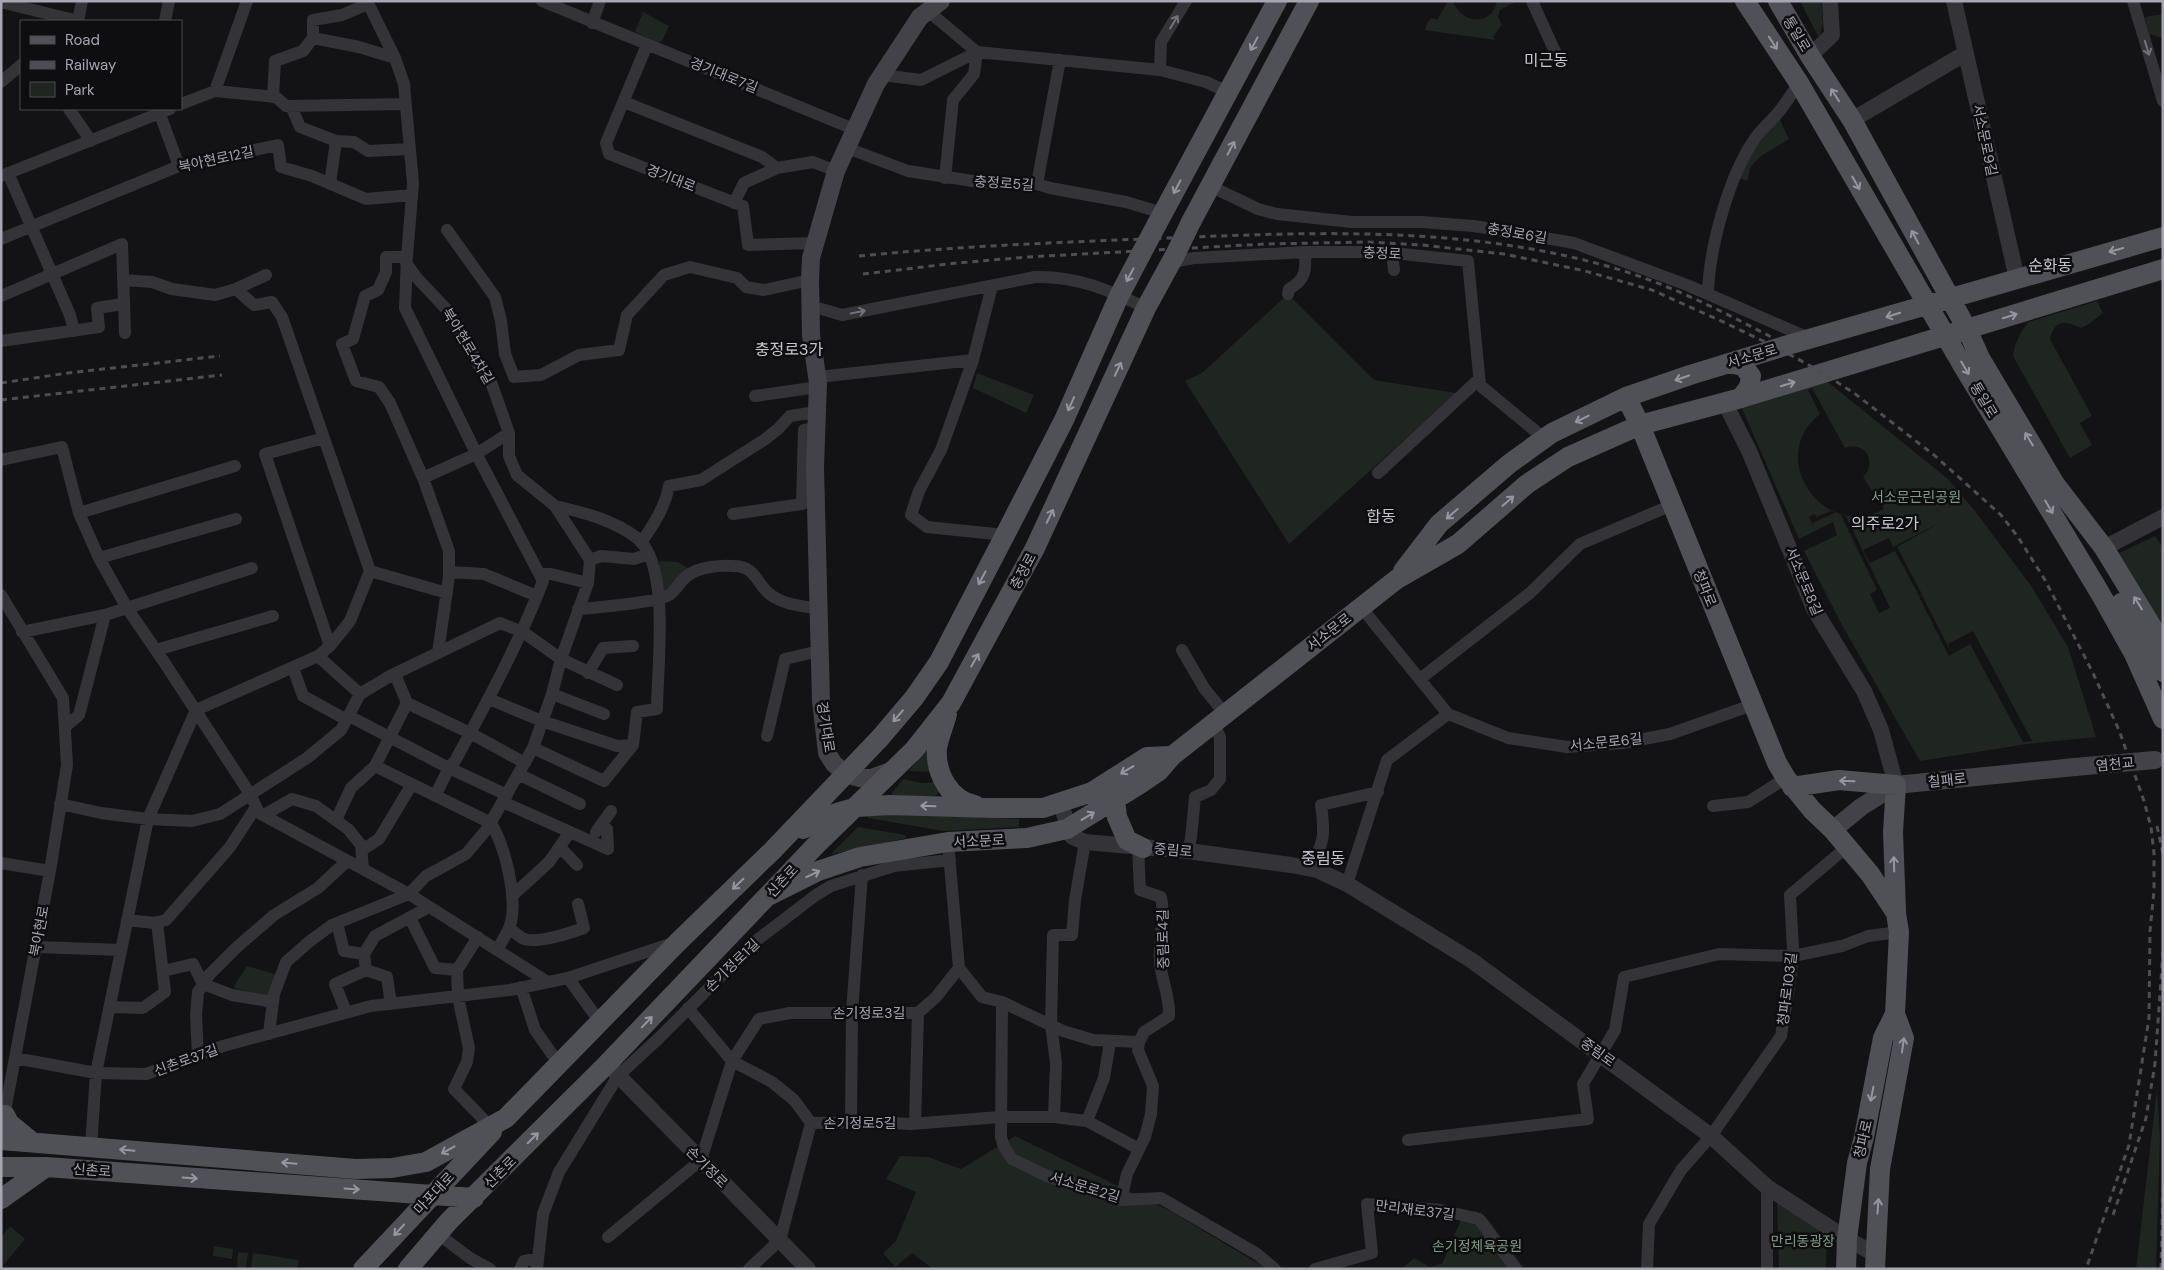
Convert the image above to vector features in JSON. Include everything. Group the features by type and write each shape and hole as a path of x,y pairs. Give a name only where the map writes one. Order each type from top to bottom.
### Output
{"main road":[{"path":"773,850 846,774 914,698 939,662 1064,420 1119,296 1276,1"},
{"name":"충정로","path":"857,806 914,750 951,702 1035,548 1146,308 1309,1"},
{"name":"통일로","path":"1778,1 1810,56 1852,120 1967,329 1980,358 2163,672"},
{"name":"통일로","path":"1746,2 1799,83 1946,336 2100,593 2134,654 2162,718"},
{"name":"경기대로","path":"846,774 834,764 828,753 821,701 815,467 818,382 810,335 811,258 836,171 882,75 920,17 935,6"},
{"name":"서소문로","path":"1397,578 1439,524 1509,464 1552,433 1626,397 1728,364 1928,304 2163,237"},
{"path":"1934,268 1964,282 1992,286"},
{"name":"서소문로","path":"770,895 818,871 848,860 949,851 1027,838 1067,829 1159,771 1172,756 1397,578 1458,544 1527,484 1568,458 1640,425 1733,400 2163,269"},
{"path":"1728,364 1742,366 1751,376 1750,387 1733,400"},
{"name":"청파로","path":"1626,397 1640,425 1777,763 1789,782 1812,810 1848,846 1870,874 1897,923 1896,1014 1904,1038 1880,1169 1875,1262"},
{"name":"통일로","path":"2055,484 2104,548 2163,645"},
{"path":"951,702 937,747 937,759 941,776 948,789 965,803 994,808"},
{"path":"773,850 819,818 857,806 1043,808 1092,792 1147,757 1172,756"},
{"name":"염천교","path":"2075,767 2159,759"},
{"name":"칠패로","path":"1833,830 1853,813 1896,785 2075,767"},
{"path":"846,774 860,778 872,778 896,769"},
{"path":"1789,782 1839,780 1896,785 1893,832 1897,923"},
{"path":"1115,800 1117,817 1127,840 1140,848"},
{"name":"신촌로","path":"1,1167 46,1167 474,1198 612,1070 817,844 857,806"},
{"name":"신촌로","path":"1,1140 356,1169 378,1169 426,1162 498,1122 559,1064 679,941 773,850"},
{"name":"청파로","path":"1846,1269 1847,1239 1857,1163 1864,1137 1883,1038 1896,1014"},
{"path":"4,1110 9,1123 32,1142"},
{"name":"마포대로","path":"363,1269 433,1195 498,1122"},
{"path":"1,1198 46,1167"},
{"path":"408,1269 449,1221 474,1198"}],"street":[{"path":"78,20 82,1"},
{"path":"165,20 169,1"},
{"path":"214,91 247,1"},
{"name":"경기대로7길","path":"542,1 856,130"},
{"path":"592,23 600,1"},
{"path":"1160,70 1161,42 1186,1"},
{"path":"1532,1 1557,56"},
{"path":"1810,56 1832,35 1830,1"},
{"name":"서소문로9길","path":"1954,1 2017,279"},
{"path":"2133,1 2163,100"},
{"path":"1,2 74,20"},
{"path":"273,97 275,61 303,51 313,38 312,20 342,15 367,2 395,58 404,84 413,183 405,308 476,454 543,580 523,632 435,796"},
{"path":"935,6 977,52"},
{"path":"313,38 359,47 395,58"},
{"name":"경기대로","path":"647,45 606,143 609,154 734,203"},
{"path":"882,75 921,80 977,52 1160,70 1206,82 1228,92"},
{"path":"945,178 953,100 974,74 977,52"},
{"path":"1852,120 1966,53"},
{"path":"1037,184 1060,60"},
{"path":"1,82 20,66"},
{"path":"1708,294 1708,270 1732,184 1744,156 1756,136 1777,115 1799,83"},
{"path":"182,104 214,91 276,97 286,106 406,104"},
{"path":"624,102 762,157 777,168"},
{"path":"291,106 300,127 336,141 354,142 368,151 410,149"},
{"path":"70,110 90,141"},
{"path":"74,331 70,315 51,275 32,227 5,174 90,141 162,110 179,166"},
{"path":"330,184 336,141"},
{"name":"북아현로12길","path":"1,239 179,166 278,145 281,167 366,199 412,195"},
{"name":"충정로5길","path":"847,148 908,171 979,182 1037,184 1126,202 1160,218"},
{"path":"816,243 748,246 743,206 734,203 744,183 777,168 813,162 836,171"},
{"name":"충정로6길","path":"1210,186 1258,209 1277,214 1352,222 1421,222 1474,226 1574,243 1708,294 1811,339"},
{"path":"447,230 495,297 501,321 505,354 514,377 541,375 579,355 620,350 627,315 664,275 672,272 690,267 709,270 737,278 746,287 764,290 810,280"},
{"path":"1,296 122,244 125,333"},
{"path":"1288,294 1289,289 1297,285 1306,271 1305,252"},
{"name":"충정로","path":"1173,259 1305,252 1392,253 1468,261 1480,385"},
{"path":"1392,253 1394,270"},
{"path":"407,260 386,257 386,272 378,290 365,296 353,340 342,344 356,382 379,388 390,403 423,478 449,551 447,594 438,652"},
{"name":"북아현로4차길","path":"407,260 417,278 452,316 464,341 491,382 509,433 509,456 517,475 555,506 590,560"},
{"path":"124,280 152,282 172,289 215,295 236,289 266,275"},
{"path":"811,306 842,315 1035,277 1059,277 1101,288 1146,308"},
{"path":"992,286 973,360 942,450 919,491 911,515 927,526 1005,535"},
{"path":"91,1147 96,1073 148,819 196,710 318,656 330,646 350,621 370,571 282,318 272,302 254,305 236,289"},
{"path":"1,341 99,328 97,308 123,304"},
{"path":"755,396 818,382 973,360"},
{"path":"1378,472 1476,382 1545,438"},
{"name":"서소문로8길","path":"1733,400 1750,453 1814,609 1864,691 1878,722 1896,785"},
{"path":"641,543 660,513 667,497 669,486 701,480 778,430 790,416 817,420"},
{"path":"733,514 802,504 804,430 817,420"},
{"path":"423,478 476,454 509,433"},
{"path":"324,438 265,454 330,646"},
{"path":"1,460 62,447 79,513 99,558 127,608 196,710 260,811 409,894 546,981"},
{"path":"79,513 235,466"},
{"path":"1420,679 1530,593 1580,544 1672,505"},
{"path":"532,748 604,781 633,745 637,712 657,709 659,598 652,559 638,538 596,516 555,506"},
{"path":"2104,548 2163,517"},
{"path":"99,558 236,519"},
{"path":"269,1034 274,994 286,962 310,941 337,923 409,894 426,876 466,854 491,823 532,748 588,584 590,560 600,556 634,560 649,554"},
{"path":"578,609 668,596 686,576 694,571 721,566 737,566 754,572 768,593 773,597 807,608 818,608"},
{"path":"22,632 127,608 252,568"},
{"path":"370,571 447,594"},
{"path":"449,572 484,574 537,596"},
{"path":"541,574 551,574 588,584"},
{"name":"북아현로","path":"1,596 63,698 67,765 50,871 4,1110 1,1135"},
{"name":"서소문로6길","path":"1362,607 1448,714 1508,738 1566,747 1623,742 1670,734 1752,705"},
{"path":"65,727 79,715 105,614"},
{"path":"156,650 273,616"},
{"path":"60,804 101,813 148,819 192,821 220,814 307,758 342,730 360,694 438,652 500,623 523,632 561,659 617,685"},
{"path":"588,673 603,648 633,646"},
{"path":"1182,650 1219,719 1220,737 1220,779 1211,790 1195,797 1188,851"},
{"path":"766,736 786,659 820,651"},
{"path":"318,656 360,694"},
{"path":"293,668 303,696 449,768 570,832 608,849 607,829 600,826"},
{"path":"395,674 407,703 470,733 580,804"},
{"path":"552,694 604,714"},
{"path":"489,698 542,721 617,746 633,745"},
{"path":"336,820 351,788 375,766 407,703"},
{"path":"1347,884 1387,760 1448,714"},
{"path":"375,766 491,823 499,836 514,906 509,928 497,950"},
{"path":"1713,806 1748,802 1789,782"},
{"path":"362,850 379,839 412,784"},
{"path":"1309,869 1324,833 1321,805 1378,792"},
{"path":"127,920 157,922 166,920 260,811 292,799 316,806 348,829 361,845 363,869"},
{"path":"1061,803 1067,829"},
{"path":"590,841 611,811"},
{"name":"중림로","path":"1067,829 1073,837 1085,842 1188,851 1309,869 1347,884 1471,960 1711,1136 1767,1187 1847,1239 1875,1262"},
{"path":"512,896 550,862 570,832"},
{"path":"1054,1117 1056,1063 1052,1025 1053,935 1072,935 1075,900 1085,842"},
{"name":"청파로103길","path":"1647,1269 1649,1224 1681,1170 1711,1136 1781,1036 1793,956 1790,895 1848,846"},
{"path":"560,847 577,865"},
{"name":"중림로4길","path":"1139,1042 1144,1032 1168,1016 1169,1008 1160,964 1163,906 1161,897 1140,890 1140,848"},
{"path":"949,851 959,968 982,997 1002,1002 1071,1034 1093,1040 1139,1042 1138,1050 1153,1086 1151,1114 1145,1137 1127,1174 1121,1200"},
{"name":"손기정로1길","path":"538,1264 543,1214 559,1172 612,1070 659,1038 757,940 798,908 832,886 862,875 949,851"},
{"path":"198,1056 196,1015 198,992 209,975 242,942 274,915 318,888 347,861"},
{"path":"1,863 50,871"},
{"path":"852,1122 852,1012 862,875"},
{"path":"509,928 523,938 533,940 564,935 584,928 578,904"},
{"path":"366,970 364,954 375,936 430,907"},
{"path":"410,918 435,968 457,970"},
{"path":"110,1007 143,1008 165,992 157,922"},
{"path":"337,923 344,951 364,954"},
{"path":"1408,1140 1588,1119 1583,1084 1615,1030 1624,977 1719,954 1793,956 1842,946 1897,923"},
{"path":"478,937 457,970 458,997 469,1048 467,1062 454,1089 498,1122"},
{"name":"신촌로37길","path":"15,1058 96,1073 146,1074 198,1056 346,1012 371,1006 458,997 568,978 679,941"},
{"path":"36,947 121,950"},
{"path":"163,971 193,964 203,984 232,995 273,1002"},
{"path":"918,1013 936,997 959,968"},
{"path":"346,1012 335,984 366,970 387,977 391,1004"},
{"path":"568,978 600,1022"},
{"path":"521,987 535,1030 559,1064"},
{"name":"서소문로2길","path":"1002,1002 1001,1137 1004,1147 1012,1159 1047,1176 1121,1200 1161,1198 1257,1254 1275,1269"},
{"path":"688,1008 732,1061 772,1082 794,1100 811,1123"},
{"name":"손기정로3길","path":"701,1160 732,1061 759,1019 790,1013 918,1013 915,1124"},
{"path":"1087,1121 1104,1078 1110,1042"},
{"name":"손기정로","path":"612,1070 808,1269"},
{"path":"1000,1117 1054,1117 1087,1121 1139,1149"},
{"name":"손기정로5길","path":"780,1240 811,1123 915,1124 1000,1117"},
{"path":"608,1237 701,1160"},
{"path":"1767,1187 1767,1269"},
{"name":"만리재로37길","path":"1315,1269 1372,1253 1367,1204 1441,1210 1479,1219 1516,1269"},
{"path":"438,1234 470,1258 490,1269"},
{"path":"749,1269 780,1240"},
{"path":"520,1269 524,1261 538,1264"}],"green space":[{"path":"1448,1 1453,1 1463,15 1476,19 1490,15 1497,1 1517,1 1500,10 1498,17 1502,25 1493,36 1495,40 1425,30 1427,23 1432,18 1437,20"},
{"path":"1800,1 1821,1 1823,24 1819,38"},
{"path":"643,12 669,26 662,41 657,42 635,32"},
{"path":"2163,14 2163,38 2149,34 2145,17"},
{"path":"1779,118 1789,139 1761,156 1751,166 1747,181 1739,178 1747,158"},
{"path":"1288,294 1374,380 1456,393 1289,544 1185,381 1202,373"},
{"path":"2097,301 2103,313 2081,328 2061,323 2052,332 2050,339 2092,416 2080,423 2092,445 2070,458 2013,356 2018,338 2029,322"},
{"path":"977,373 1034,395 1026,413 973,388"},
{"name":"서소문근린공원","path":"1823,378 1948,479 1975,511 2032,587 2068,647 2096,737 2028,744 1920,761 1843,627 1804,551 1837,535 1833,522 1799,539 1740,404","holes":["1812,388 1845,448 1858,447 1867,454 1869,465 1863,477 1884,509 1861,516 1841,514 1822,505 1809,490 1800,472 1798,452 1804,432 1820,414 1808,390","1831,511 1835,513 1812,523 1809,517 1815,514 1816,517","1841,515 1846,516 1890,608 1879,613 1870,594 1877,590","1943,521 1897,547 1922,594 1919,596 1895,551 1870,563 1863,550 1889,538 1893,547","1922,595 1952,654 1949,656 1919,597","1973,631 2032,741 2023,742 1970,644 1952,654 1948,644"]},
{"path":"2155,536 2163,548 2163,636 2113,556"},
{"path":"660,561 678,562 690,570 661,595 659,564"},
{"path":"927,749 934,772 909,771"},
{"path":"903,779 921,783 938,782 940,790 934,796 889,797"},
{"path":"874,812 1019,819 1019,827 943,831 868,818"},
{"path":"858,827 905,835 907,838 831,854"},
{"path":"247,966 281,976 273,997 233,988"},
{"path":"2157,1089 2160,1137 2156,1269 2136,1269"},
{"path":"1015,1136 1172,1212 1267,1269 933,1269 912,1253 895,1267 883,1253 896,1241 916,1192 886,1179 900,1156 928,1157 961,1169"},
{"name":"만리동광장","path":"1777,1203 1827,1234 1826,1269 1779,1269"},
{"name":"손기정체육공원","path":"1475,1211 1486,1217 1525,1269 1402,1269 1414,1258 1430,1267 1442,1264 1464,1213"},
{"path":"10,1226 25,1239 1,1268 1,1237"},
{"path":"214,1246 233,1249 232,1259 213,1256"},
{"path":"238,1252 248,1253 246,1269 237,1269"},
{"path":"253,1253 299,1260 297,1269 251,1269"}],"railway":[{"path":"859,256 1014,245 1278,234 1387,235 1442,238 1496,243 1550,252 1603,265 1647,279 1691,297 1775,339"},
{"path":"863,274 1028,257 1265,244 1368,242 1422,245 1504,254 1585,271 1652,290 1719,320 1778,348 1823,373 1854,393 1934,455 2001,515 2018,537 2045,580 2092,671 2119,730 2151,827 2154,853 2154,891 2150,931 2149,1018 2129,1145 2086,1269"},
{"path":"1,383 68,373 220,356"},
{"path":"1,400 222,375"},
{"path":"2157,826 2163,854"},
{"path":"2113,1215 2146,1118 2155,1064 2163,951"},
{"path":"2161,1269 2163,1189"}],"district":[{"name":"미근동","path":"1546,60"},
{"name":"순화동","path":"2050,265"},
{"name":"충정로3가","path":"789,349"},
{"name":"합동","path":"1381,516"},
{"name":"의주로2가","path":"1885,523"},
{"name":"중림동","path":"1323,858"}]}
